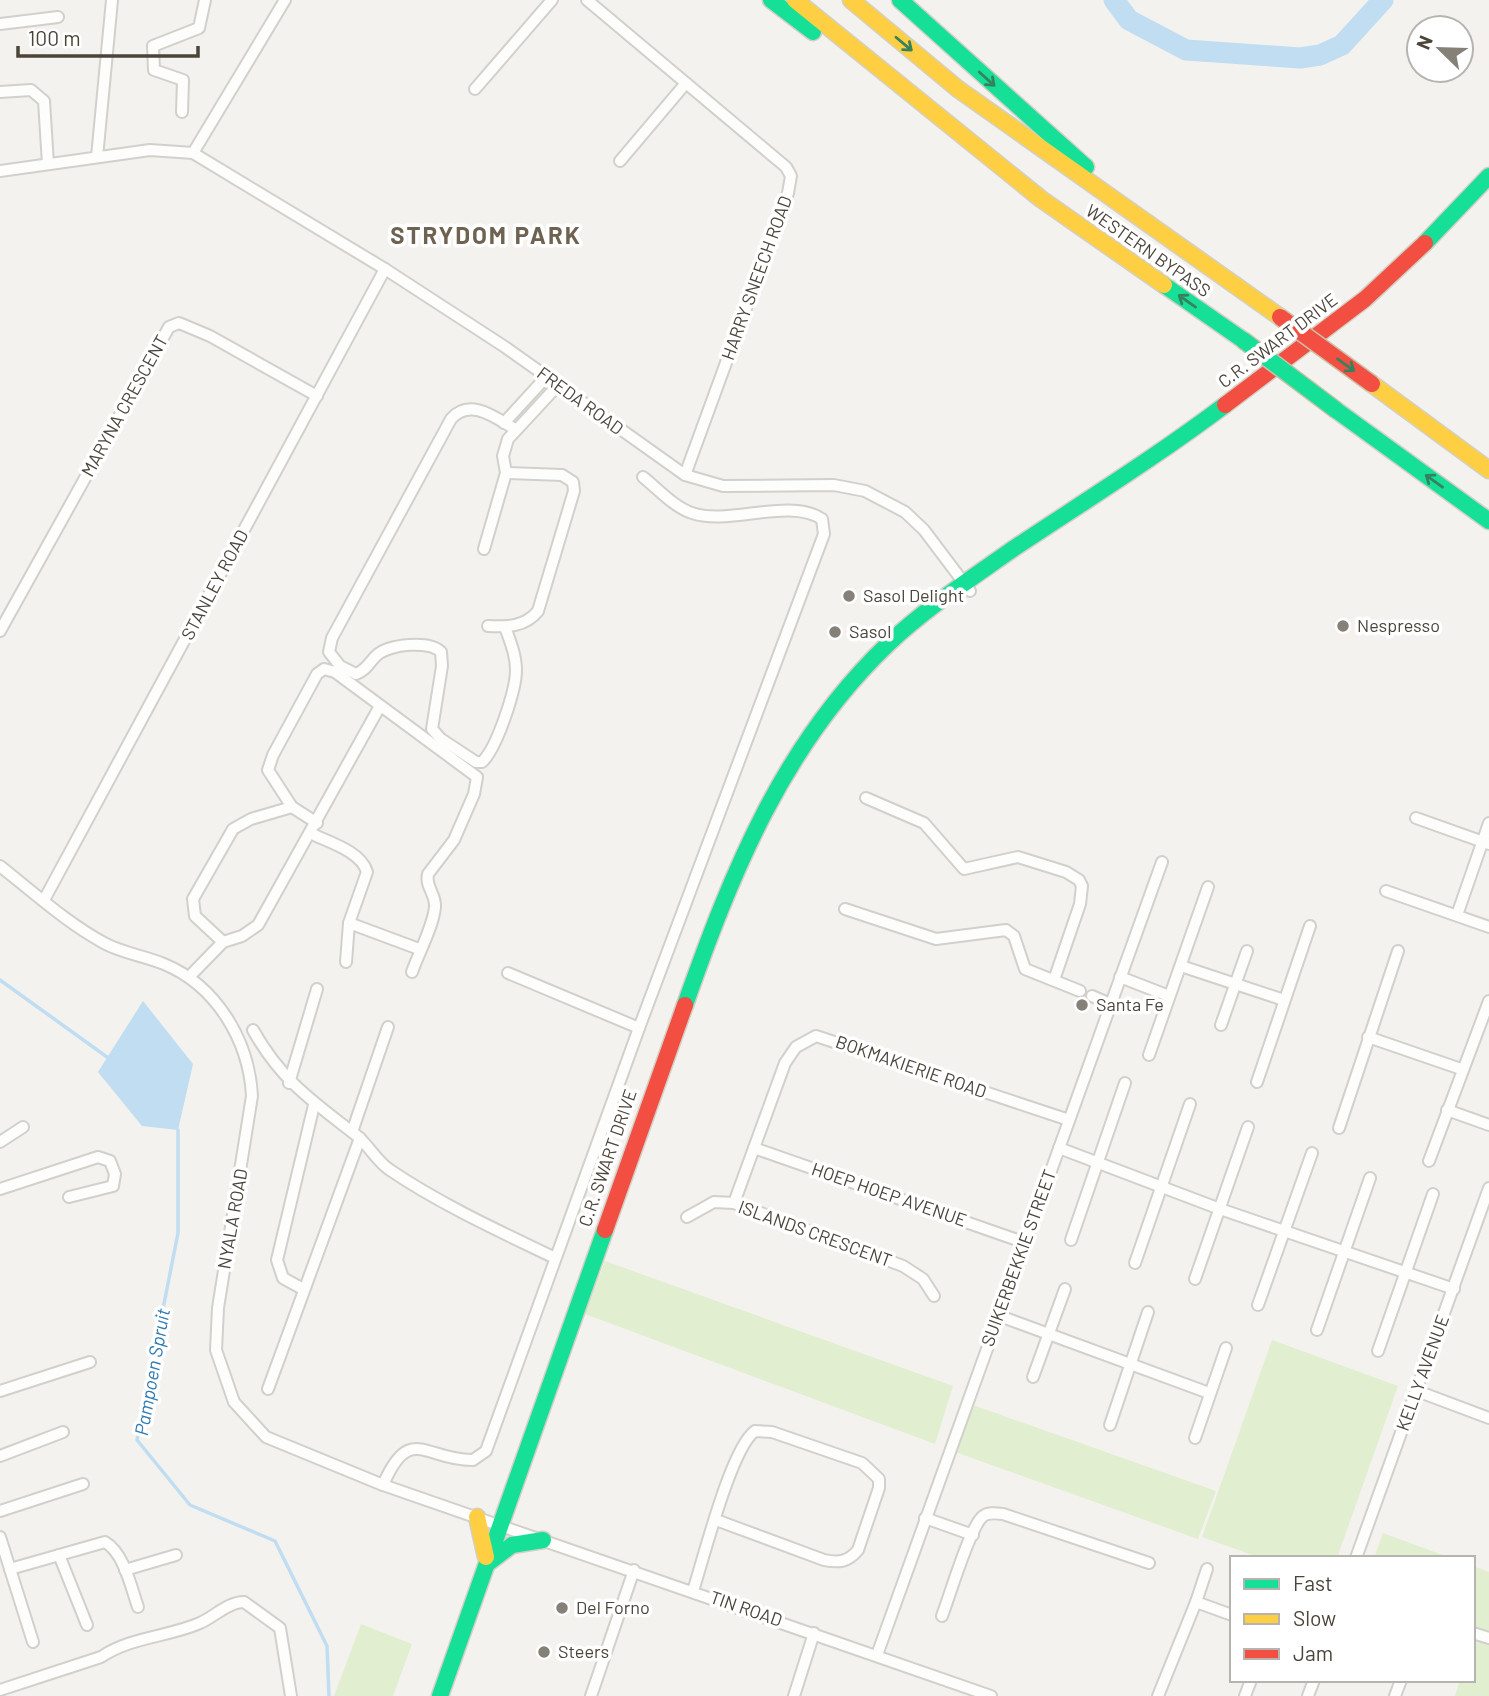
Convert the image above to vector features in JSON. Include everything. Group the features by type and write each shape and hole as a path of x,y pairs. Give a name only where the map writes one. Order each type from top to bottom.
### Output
{"main road":[{"path":"771,0 1041,199"},
{"name":"WESTERN BYPASS","path":"795,0 1041,199 1243,340 1489,521"},
{"name":"WESTERN BYPASS","path":"851,0 958,89 1280,317 1489,470"},
{"path":"900,0 1149,226"},
{"name":"C.R. SWART DRIVE","path":"440,1696 645,1111 736,867 776,786 832,707 904,630 967,587 1055,519 1070,512 1217,411 1365,299 1419,249 1489,176"},
{"path":"477,1517 485,1565"},
{"path":"485,1565 497,1552 508,1546 526,1540 543,1540"}],"street":[{"path":"97,157 111,0"},
{"path":"182,112 183,80 154,70 153,47 156,43 199,28 205,0"},
{"path":"0,171 150,150 193,153 285,0"},
{"path":"475,89 552,0"},
{"name":"HARRY SNEECH ROAD","path":"587,0 786,167 791,176 788,194 685,475"},
{"path":"0,24 58,17"},
{"path":"620,161 686,83"},
{"path":"0,92 31,90 44,101 48,164"},
{"name":"FREDA ROAD","path":"193,153 385,269 559,384 685,475 723,486 834,485 865,491 887,500 905,512 924,530 967,587"},
{"name":"STANLEY ROAD","path":"44,900 385,269"},
{"name":"MARYNA CRESCENT","path":"0,631 169,327 178,323 202,332 317,396"},
{"path":"504,423 547,376"},
{"path":"484,549 506,473 505,445 515,429 559,384"},
{"path":"505,627 515,657 513,689 490,751 482,762 476,762 441,739 432,729 442,666 441,652 436,647 421,644 381,652 356,674 340,666 329,652 332,638 451,419 467,408 515,429"},
{"path":"488,626 505,627 526,622 538,611 574,486 571,480 562,475 506,473"},
{"path":"383,1485 397,1457 413,1450 438,1452 465,1460 483,1456 825,525 816,515 803,511 711,515 691,513 643,477"},
{"path":"345,962 349,923 366,879 365,864 314,828 292,807 271,778 268,765 321,669 335,672 477,777 474,794 454,840 428,874 426,881 433,895 435,909 412,972"},
{"path":"189,977 223,942 242,936 258,925 380,706"},
{"path":"866,798 925,823 964,869 1018,857 1066,872 1079,880 1082,886 1080,904 1054,980"},
{"path":"223,942 195,916 193,899 233,829 251,819 292,807"},
{"path":"1416,818 1486,843"},
{"path":"1457,915 1486,843 1489,823"},
{"name":"SUIKERBEKKIE STREET","path":"877,1655 1023,1242 1162,862"},
{"name":"NYALA ROAD","path":"0,866 101,942 163,964 189,977 219,1006 237,1037 251,1080 250,1120 218,1308 216,1350 224,1380 242,1413 266,1437 383,1485 500,1525"},
{"path":"1149,1055 1208,887"},
{"path":"1386,891 1489,927"},
{"path":"845,909 936,939 1006,930 1014,936 1026,969 1080,991"},
{"path":"349,923 419,949"},
{"path":"1257,1082 1310,926"},
{"path":"1222,1025 1247,951"},
{"path":"1339,1128 1398,951"},
{"path":"1181,966 1284,1000"},
{"path":"508,973 639,1028"},
{"path":"1120,977 1169,996"},
{"path":"289,1083 317,989"},
{"path":"1092,996 1110,1004"},
{"path":"1429,1161 1461,1069 1489,1001"},
{"path":"268,1390 356,1135 388,1027"},
{"path":"253,1030 268,1057 289,1083 356,1135 388,1169 492,1227 555,1258"},
{"name":"BOKMAKIERIE ROAD","path":"734,1203 785,1063 805,1039 816,1036 1069,1120"},
{"path":"1368,1037 1461,1069"},
{"path":"1071,1240 1125,1083"},
{"path":"1135,1263 1190,1104"},
{"path":"303,1289 282,1278 277,1260 314,1105"},
{"path":"1447,1110 1489,1125"},
{"path":"0,1142 23,1127"},
{"path":"1195,1279 1248,1127"},
{"name":"HOEP HOEP AVENUE","path":"754,1148 1023,1242"},
{"path":"1059,1148 1220,1209 1454,1289"},
{"path":"1258,1305 1312,1153"},
{"path":"0,1189 98,1157 110,1161 115,1174 113,1186 69,1197"},
{"path":"1317,1330 1370,1178"},
{"name":"KELLY AVENUE","path":"1357,1556 1454,1289 1483,1222 1489,1188"},
{"path":"1378,1351 1433,1194"},
{"name":"ISLANDS CRESCENT","path":"687,1217 714,1202 734,1203 903,1266 923,1279 934,1296"},
{"path":"1033,1377 1065,1289"},
{"path":"1110,1425 1148,1312"},
{"path":"997,1315 1209,1393"},
{"path":"1195,1438 1226,1348"},
{"path":"0,1391 90,1362"},
{"path":"1417,1391 1489,1418"},
{"path":"693,1591 716,1520 741,1447 755,1431 772,1432 862,1463 879,1479 880,1488 858,1550 851,1558 843,1561 824,1560 716,1520"},
{"path":"0,1456 63,1432"},
{"path":"0,1511 83,1484"},
{"path":"942,1616 972,1535 980,1518 987,1514 1003,1514 1149,1563"},
{"path":"925,1518 972,1535"},
{"name":"TIN ROAD","path":"500,1525 991,1696"},
{"path":"0,1537 33,1642"},
{"path":"10,1570 105,1542 112,1546 125,1570 138,1607"},
{"path":"59,1555 87,1625"},
{"path":"125,1570 176,1555"},
{"path":"1158,1696 1207,1569"},
{"path":"591,1696 634,1570"},
{"path":"0,1690 101,1657 122,1645 200,1623 233,1603 244,1601 280,1628 291,1696"},
{"path":"1196,1602 1230,1614"},
{"path":"794,1696 814,1633"}],"green space":[{"path":"605,1261 953,1386 935,1444 585,1314"},
{"path":"1272,1340 1398,1386 1338,1556 1255,1556 1202,1537"},
{"path":"973,1405 1216,1491 1198,1539 955,1452"},
{"path":"1383,1533 1446,1556 1375,1556"},
{"path":"1475,1567 1489,1572 1489,1696 1455,1696 1459,1682 1475,1682"},
{"path":"361,1624 412,1644 393,1696 334,1696"}],"water":[{"path":"143,1001 193,1064 178,1130 142,1126 98,1072"}],"waterway":[{"path":"1114,0 1129,20 1186,50 1300,58 1320,55 1342,45 1383,0"},
{"name":"Pampoen Spruit","path":"0,980 107,1057"},
{"name":"Pampoen Spruit","path":"178,1130 178,1233 137,1440 190,1505 275,1541 327,1646 329,1696"}],"traffic: fast":[{"path":"771,0 813,32"},
{"path":"900,0 1086,167"},
{"path":"1425,243 1489,176"},
{"path":"1164,285 1243,340"},
{"path":"1243,340 1336,410"},
{"path":"685,1005 722,907 765,812 790,767 851,683 888,644 948,595 1225,405"},
{"path":"1336,410 1489,521"},
{"path":"440,1696 605,1230"},
{"path":"487,1564 512,1545 543,1540"}],"traffic: slow":[{"path":"795,0 1041,199 1164,285"},
{"path":"851,0 958,89 1280,317"},
{"path":"1372,384 1489,470"},
{"path":"477,1517 486,1557"}],"traffic: jam":[{"path":"1225,405 1365,299 1425,243"},
{"path":"1280,317 1372,384"},
{"path":"605,1230 685,1005"}],"place":[{"name":"Sasol Delight","path":"849,596"},
{"name":"Nespresso","path":"1343,626"},
{"name":"Sasol","path":"835,632"},
{"name":"Santa Fe","path":"1082,1005"},
{"name":"Del Forno","path":"562,1608"},
{"name":"Steers","path":"544,1652"}],"district":[{"name":"STRYDOM PARK","path":"486,236"}]}
